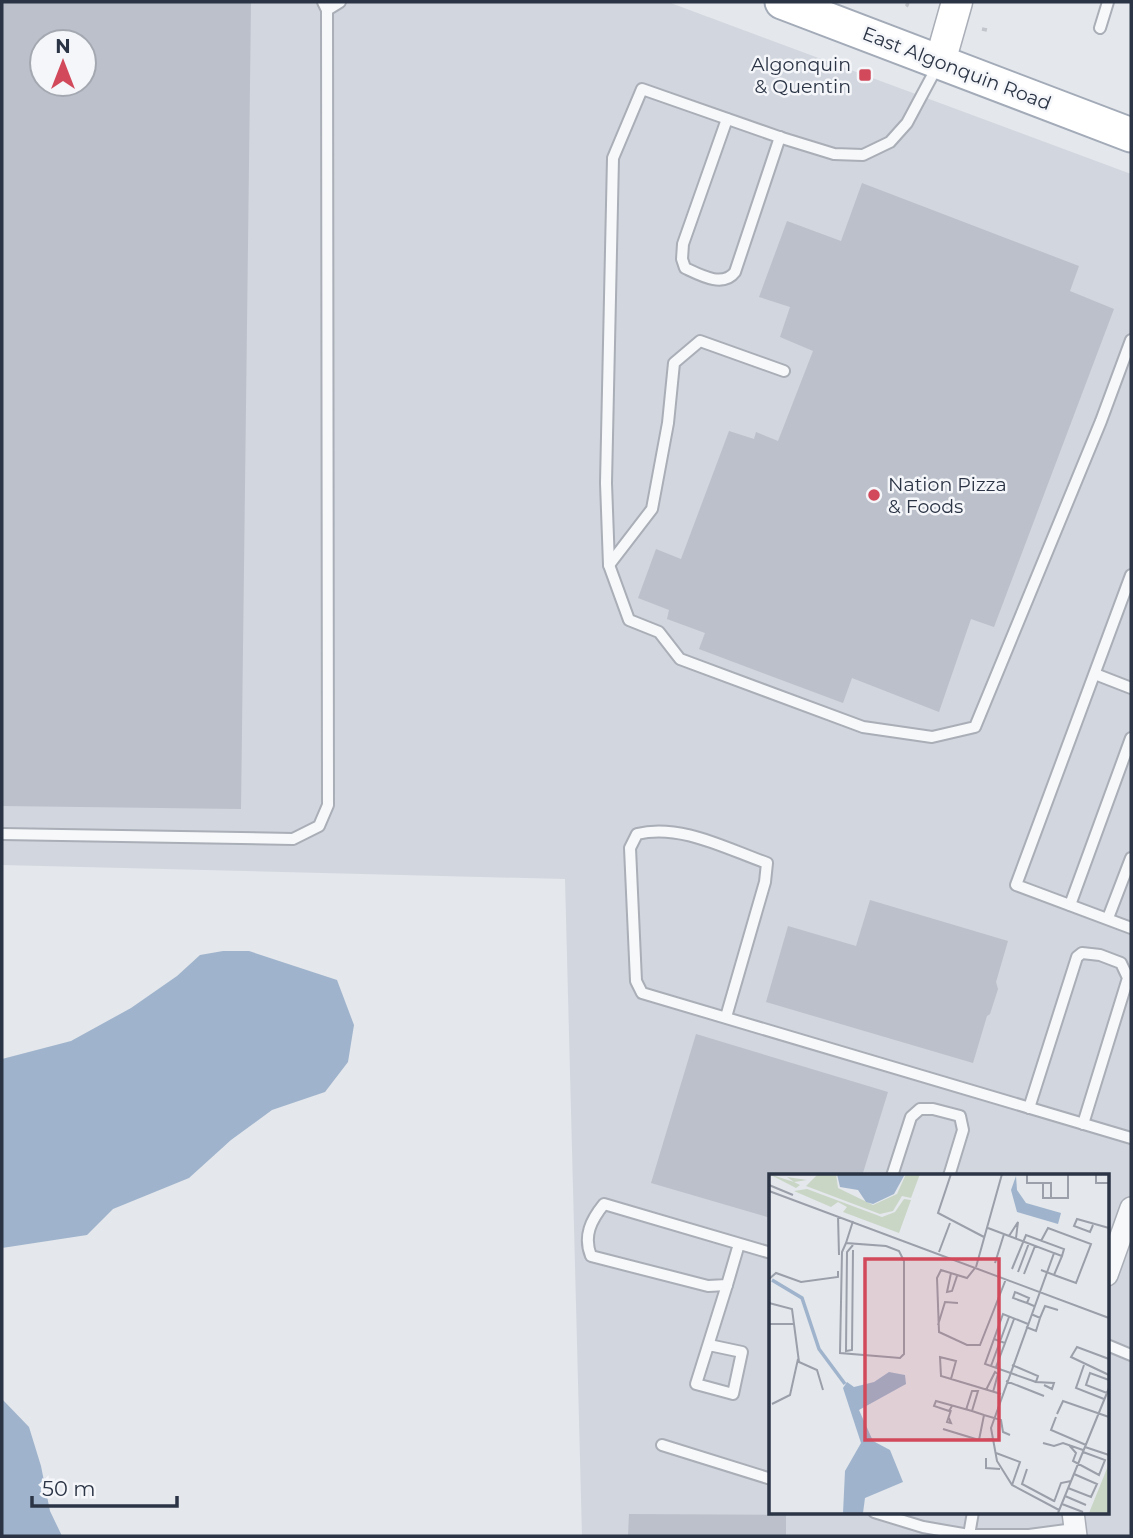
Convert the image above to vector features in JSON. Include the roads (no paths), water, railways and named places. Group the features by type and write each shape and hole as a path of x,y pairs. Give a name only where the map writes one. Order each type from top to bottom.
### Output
{"main road":[{"name":"East Algonquin Road","path":"782,2 1131,135"},
{"path":"940,62 957,2"}],"street":[{"path":"1108,1272 1131,1208"}],"lane":[{"path":"2,834 293,839 319,826 328,805 325,6 340,2"},
{"path":"1100,28 1108,2"},
{"path":"940,62 907,123 890,142 863,155 834,154 642,89 614,158 606,483 609,565 629,620 659,632 680,659 863,727 932,737 975,727 1101,421 1131,340"},
{"path":"727,119 683,244 682,259 685,268 697,274 723,281 730,279 735,272 780,137"},
{"path":"609,565 652,509 668,423 674,363 700,341 784,371"},
{"path":"1131,575 1016,885 1131,928"},
{"path":"1095,674 1131,688"},
{"path":"1070,905 1131,738"},
{"path":"726,1017 765,882 767,863 681,833 653,830 637,834 630,848 636,981 642,993 1131,1138"},
{"path":"1108,918 1131,858"},
{"path":"1029,1108 1077,957 1082,953 1100,955 1121,963 1128,978 1083,1124"},
{"path":"893,1174 911,1117 920,1109 933,1109 960,1116 963,1130 950,1174"},
{"path":"727,1285 708,1286 591,1256 586,1244 593,1217 604,1205 769,1252"},
{"path":"709,1345 742,1352 733,1394 696,1384 739,1244"},
{"path":"1108,1345 1131,1355"},
{"path":"662,1445 769,1478"},
{"path":"881,1514 923,1527 976,1536 1029,1536 1074,1526"},
{"path":"973,1514 976,1536"}],"water":[{"path":"223,951 249,951 337,980 354,1025 348,1062 325,1092 272,1110 231,1140 189,1178 113,1209 87,1235 2,1248 2,1059 71,1041 131,1008 177,976 200,955"},
{"path":"2,1399 29,1427 41,1466 50,1511 62,1536 2,1536"}],"place":[{"name":"Algonquin & Quentin","path":"865,75"},
{"name":"Nation Pizza & Foods","path":"874,495"}]}
